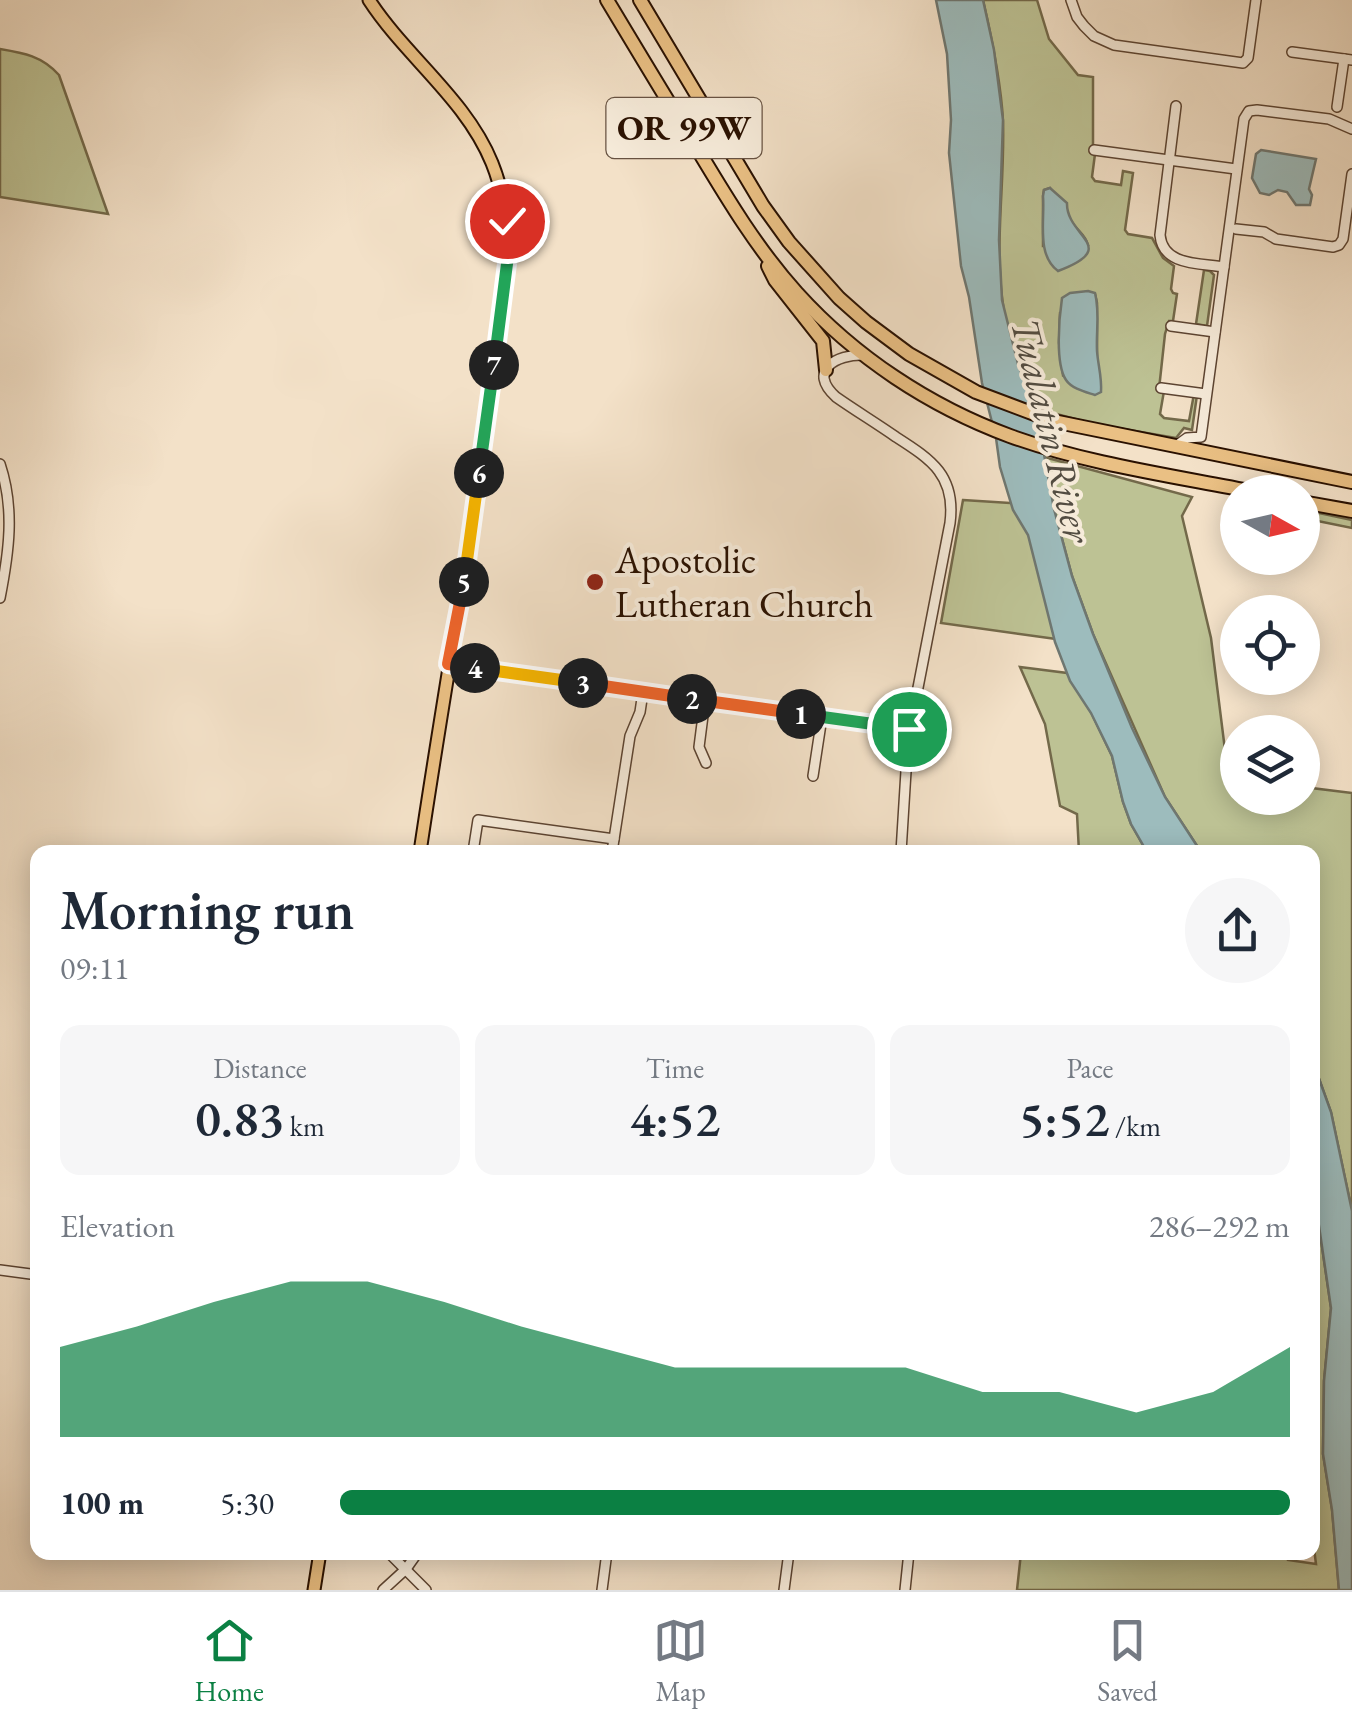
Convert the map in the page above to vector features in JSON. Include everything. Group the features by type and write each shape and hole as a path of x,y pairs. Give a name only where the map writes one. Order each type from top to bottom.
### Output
{"highway":[{"name":"OR 99W","path":"607,0 765,254 821,318 864,355 946,408 1012,436 1092,458 1220,485"},
{"name":"OR 99W","path":"640,0 789,242 866,322 931,368 976,392 1053,421 1352,482"},
{"path":"765,254 775,280 823,341 826,370"},
{"path":"795,291 811,293 824,282"},
{"path":"1320,505 1352,511"}],"main road":[{"path":"369,0 477,134 498,178 507,221 504,298 468,559 421,845"},
{"path":"314,1590 319,1560"}],"street":[{"path":"1071,0 1084,26 1094,36 1114,45 1243,63 1248,58 1256,0"},
{"path":"1292,52 1348,60 1337,107"},
{"path":"1176,106 1160,245 1175,260 1224,267"},
{"path":"1176,446 1187,438 1201,437 1244,119 1249,111 1328,119 1352,130"},
{"path":"1094,150 1236,169"},
{"path":"1236,229 1264,232 1276,240 1340,245 1352,174"},
{"path":"1171,326 1215,332"},
{"path":"864,355 842,356 826,370 826,386 832,394 928,458 950,491 952,504 909,729 901,845"},
{"path":"1161,388 1206,394"},
{"path":"0,464 10,530 0,598"},
{"path":"448,664 909,729"},
{"path":"613,845 630,736 643,692"},
{"path":"705,700 699,746 706,763"},
{"path":"813,776 822,716"},
{"path":"474,845 478,820 614,839"},
{"path":"0,1270 30,1275"},
{"path":"396,1560 426,1590"},
{"path":"382,1590 412,1560"},
{"path":"602,1590 607,1560"},
{"path":"784,1590 788,1560"},
{"path":"905,1590 908,1560"}],"green space":[{"path":"983,0 1037,0 1049,39 1078,75 1093,77 1092,177 1095,181 1121,185 1123,171 1133,173 1125,230 1152,238 1163,258 1174,266 1171,289 1177,294 1173,321 1169,321 1165,334 1160,414 1189,421 1194,394 1197,395 1192,430 1184,428 1176,438 1094,424 1034,408 1010,340 1002,297 999,253 1003,121","holes":["1050,188 1084,236 1088,245 1043,246 1043,196 1044,190","1095,294 1097,357 1063,375 1060,313"]},
{"path":"0,49 39,59 59,75 108,214 0,197"},
{"path":"1204,270 1214,275 1207,326 1196,324"},
{"path":"1044,457 1192,497 1182,516 1211,638 1221,715 1220,815 1320,815 1320,789 1352,793 1352,1211 1331,1112 1320,1081 1320,845 1196,845 1165,797 1093,634 1072,576"},
{"path":"963,500 1026,504 1056,639 941,623"},
{"path":"1320,513 1352,520 1352,528 1320,521"},
{"path":"1020,667 1067,673 1112,756 1123,802 1143,845 1079,845 1077,814 1060,806 1045,724"},
{"path":"1320,1233 1331,1308 1323,1454 1339,1590 1017,1590 1020,1560 1288,1560 1316,1564 1316,1560 1320,1560"}],"water":[{"name":"Tualatin River","path":"936,0 983,0 1003,120 999,240 1002,300 1018,364 1037,416 1054,509 1072,576 1132,728 1165,797 1196,845 1143,845 1131,824 1112,756 1070,681 1055,642 1028,535 1013,510 982,383 961,266 949,153 947,54"},
{"path":"1261,150 1316,159 1309,189 1310,205 1296,205 1287,192 1260,193 1252,178 1256,154"},
{"path":"1050,188 1067,203 1069,215 1089,248 1077,263 1058,271 1044,247 1043,196 1044,190"},
{"path":"1088,291 1095,293 1097,307 1101,392 1095,395 1069,383 1059,352 1062,298"},
{"path":"1320,1081 1331,1112 1352,1211 1352,1590 1339,1590 1323,1454 1331,1308 1320,1233"}],"place":[{"name":"Apostolic Lutheran Church","path":"595,582"}],"route":[{"path":"507,221 504,298 468,559 448,664 909,729"}]}
